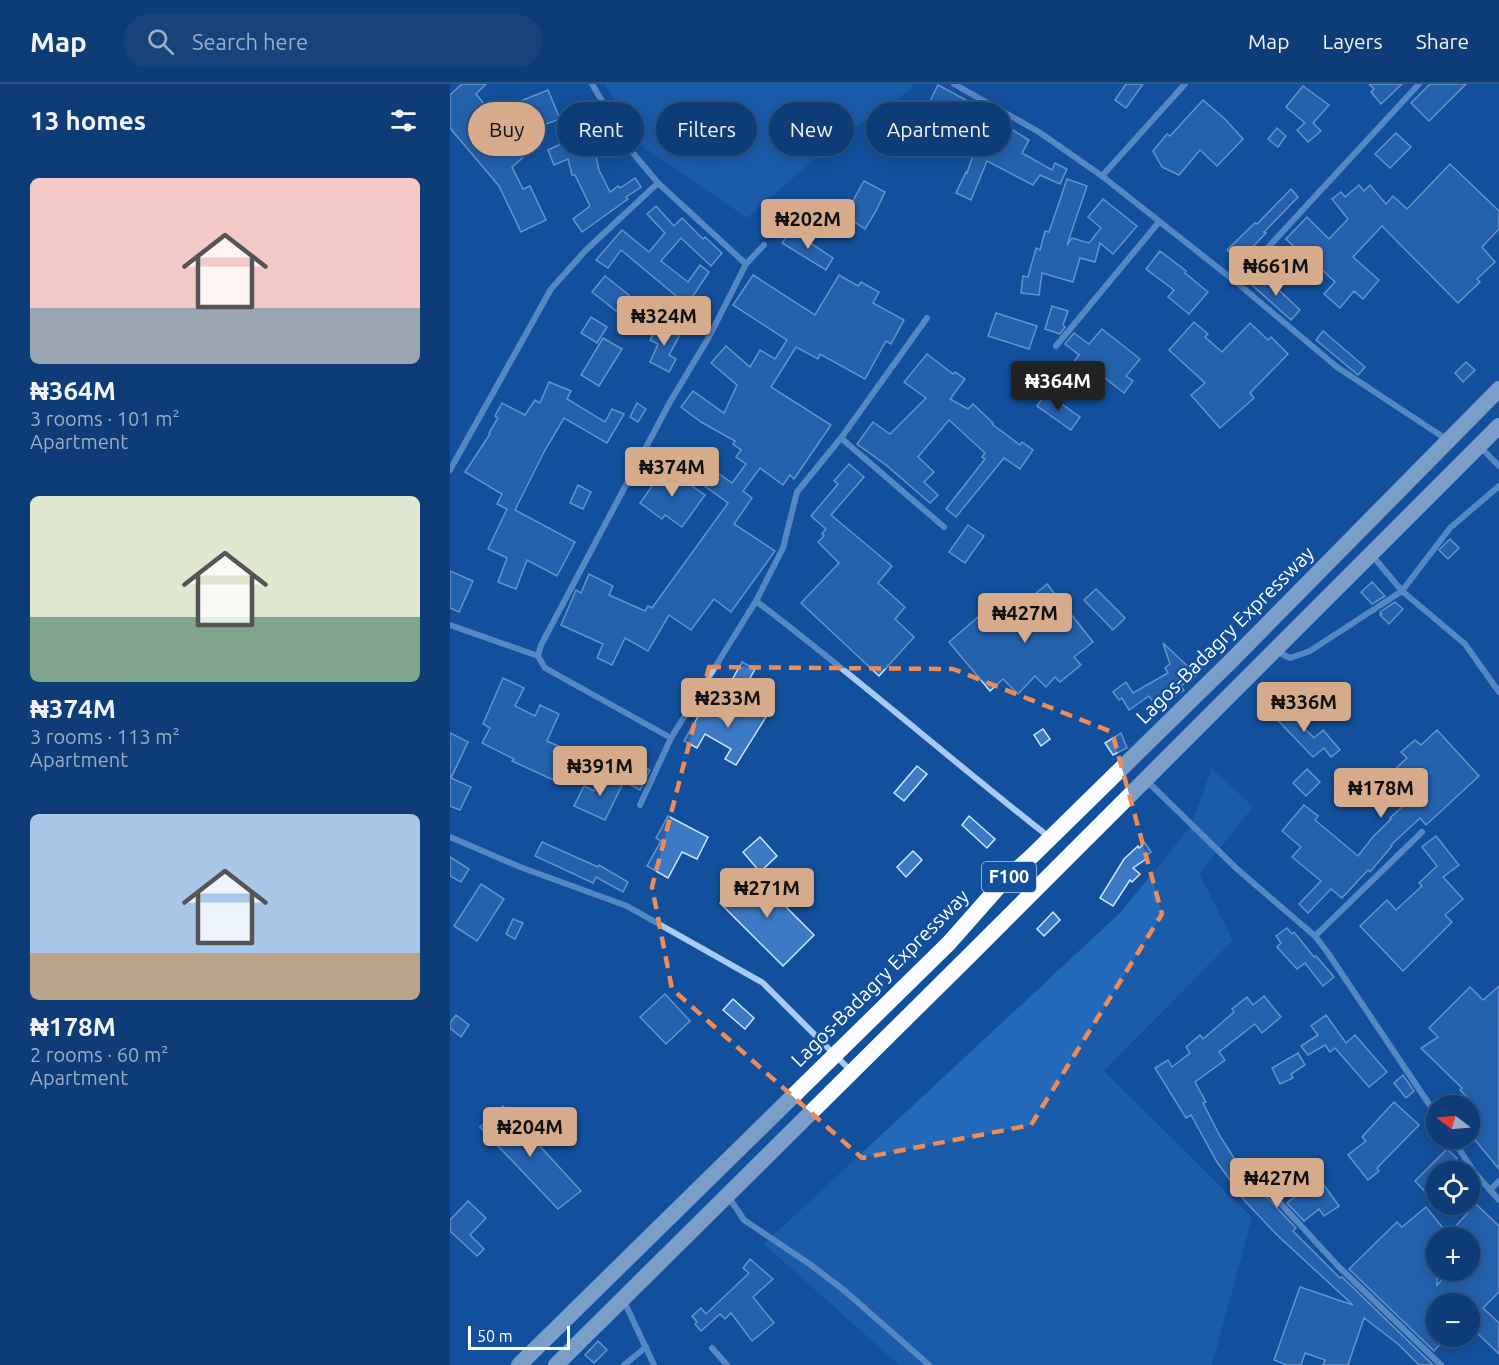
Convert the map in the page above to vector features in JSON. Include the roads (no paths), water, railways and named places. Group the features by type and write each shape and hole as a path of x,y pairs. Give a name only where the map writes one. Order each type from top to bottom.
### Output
{"highway":[{"name":"Lagos-Badagry Expressway","path":"519,1365 949,943 1002,883 1230,662 1499,389"},
{"name":"F100","path":"556,1365 1311,616 1499,426"}],"street":[{"path":"592,84 633,153 658,183 746,264"},
{"path":"954,84 1039,132 1102,177 1236,282 1337,367 1447,440"},
{"path":"1102,177 1185,84"},
{"path":"1236,282 1419,84"},
{"path":"450,470 551,289 586,250 658,183"},
{"path":"1056,346 1159,222"},
{"path":"538,656 541,645 670,402 710,337 746,264 764,244"},
{"path":"640,805 671,738 756,601 783,548 797,492 841,438 927,318"},
{"path":"841,438 944,527"},
{"path":"1480,447 1499,466"},
{"path":"1274,651 1290,658 1310,651 1402,591 1450,528 1499,486"},
{"path":"1370,554 1402,591 1465,644 1499,692"},
{"path":"756,601 1050,838"},
{"path":"450,625 538,656 545,668 671,738"},
{"path":"1145,779 1237,869 1315,936 1426,1100"},
{"path":"1315,936 1422,832"},
{"path":"450,837 520,867 627,906 763,983 852,1072"},
{"path":"1459,1149 1474,1172 1499,1200"},
{"path":"1490,1190 1499,1181"},
{"path":"1269,1191 1338,1266 1441,1365"},
{"path":"727,1195 744,1220 820,1272 929,1365"},
{"path":"623,1298 654,1365"},
{"path":"624,1365 646,1347"},
{"path":"712,1348 728,1365"}]}
